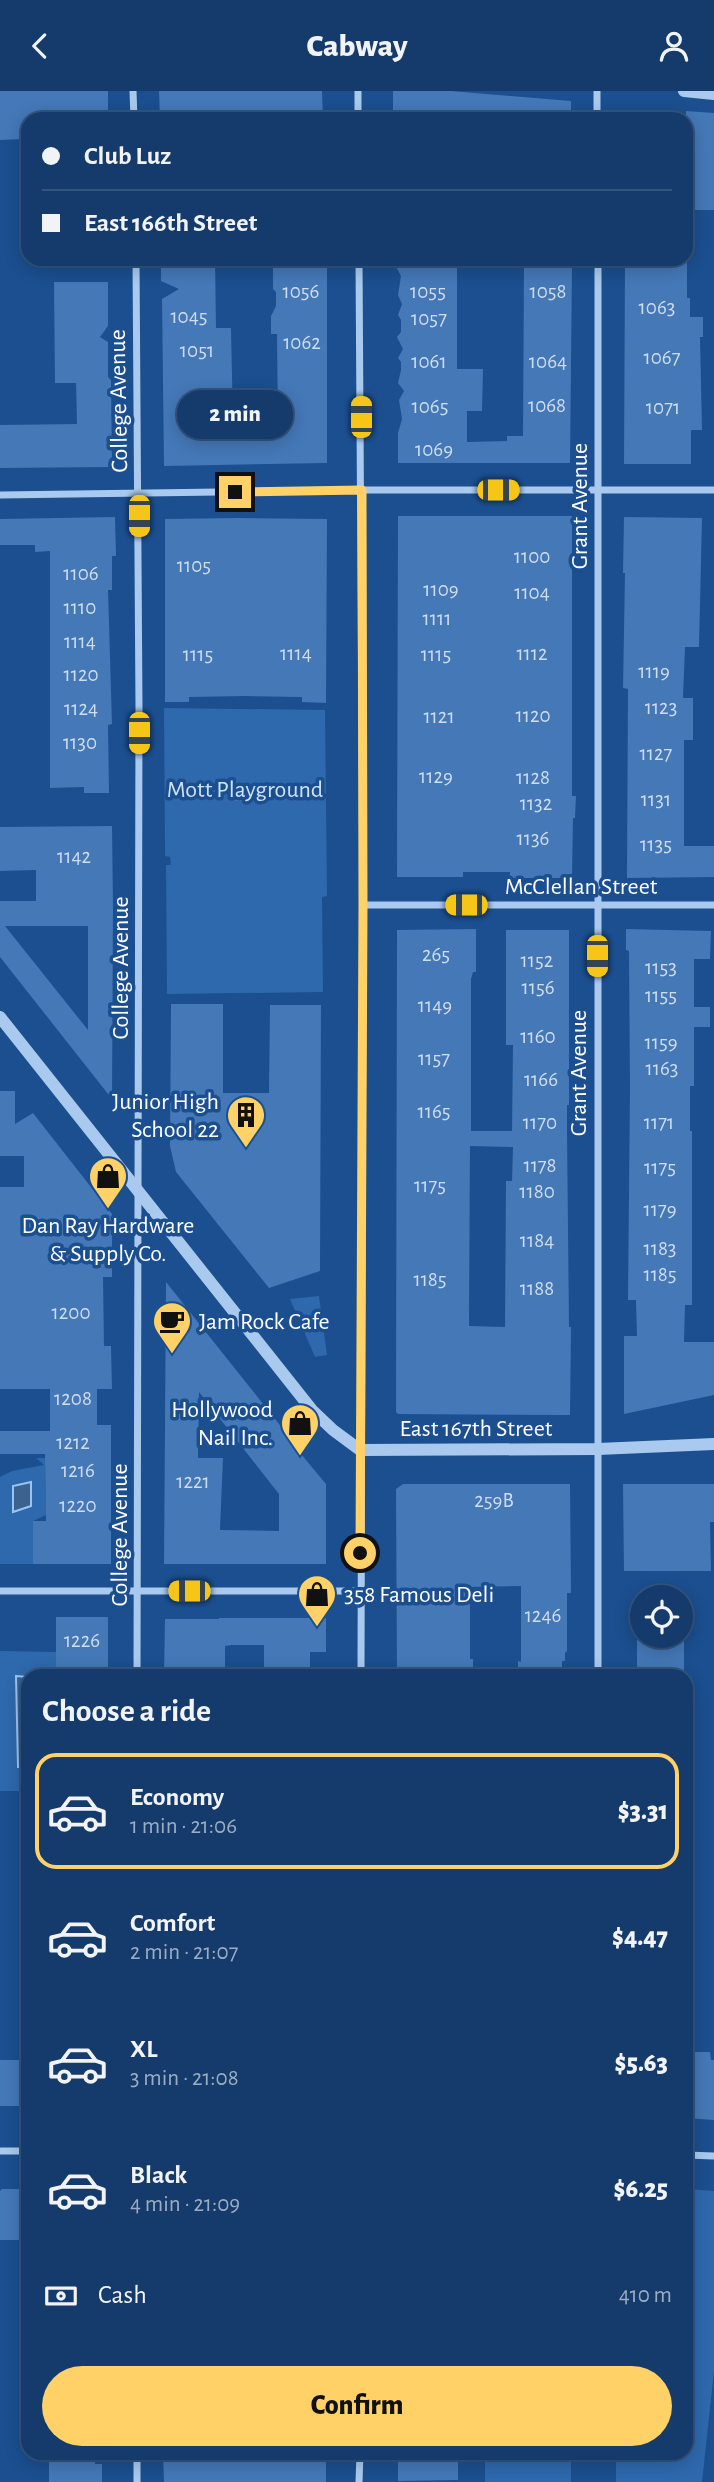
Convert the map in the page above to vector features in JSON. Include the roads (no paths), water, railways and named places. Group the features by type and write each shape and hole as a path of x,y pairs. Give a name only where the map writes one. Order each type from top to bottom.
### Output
{"street":[{"path":"133,91 134,112"},
{"path":"358,91 358,112"},
{"path":"597,91 597,112"},
{"path":"684,91 714,94"},
{"name":"College Avenue","path":"136,266 139,493 137,1669"},
{"path":"359,266 363,905 361,1669"},
{"name":"Grant Avenue","path":"598,266 598,1669"},
{"path":"0,495 362,490 714,490"},
{"name":"McClellan Street","path":"363,905 714,905"},
{"path":"0,1017 313,1410 333,1430 360,1450"},
{"name":"East 167th Street","path":"695,1446 714,1436"},
{"name":"East 167th Street","path":"360,1450 598,1449 714,1444"},
{"name":"East 167th Street","path":"695,1446 714,1452"},
{"path":"0,1591 361,1591"},
{"path":"0,2151 21,2151"},
{"path":"693,2155 714,2156"},
{"path":"137,2460 137,2482"},
{"path":"359,2460 359,2482"}],"place":[{"name":"Junior High School 22","path":"246,1149"},
{"name":"Dan Ray Hardware & Supply Co.","path":"108,1210"},
{"name":"Jam Rock Cafe","path":"172,1355"},
{"name":"Hollywood Nail Inc.","path":"300,1457"},
{"name":"358 Famous Deli","path":"317,1628"}],"park label":[{"name":"Mott Playground","path":"245,789"}]}
